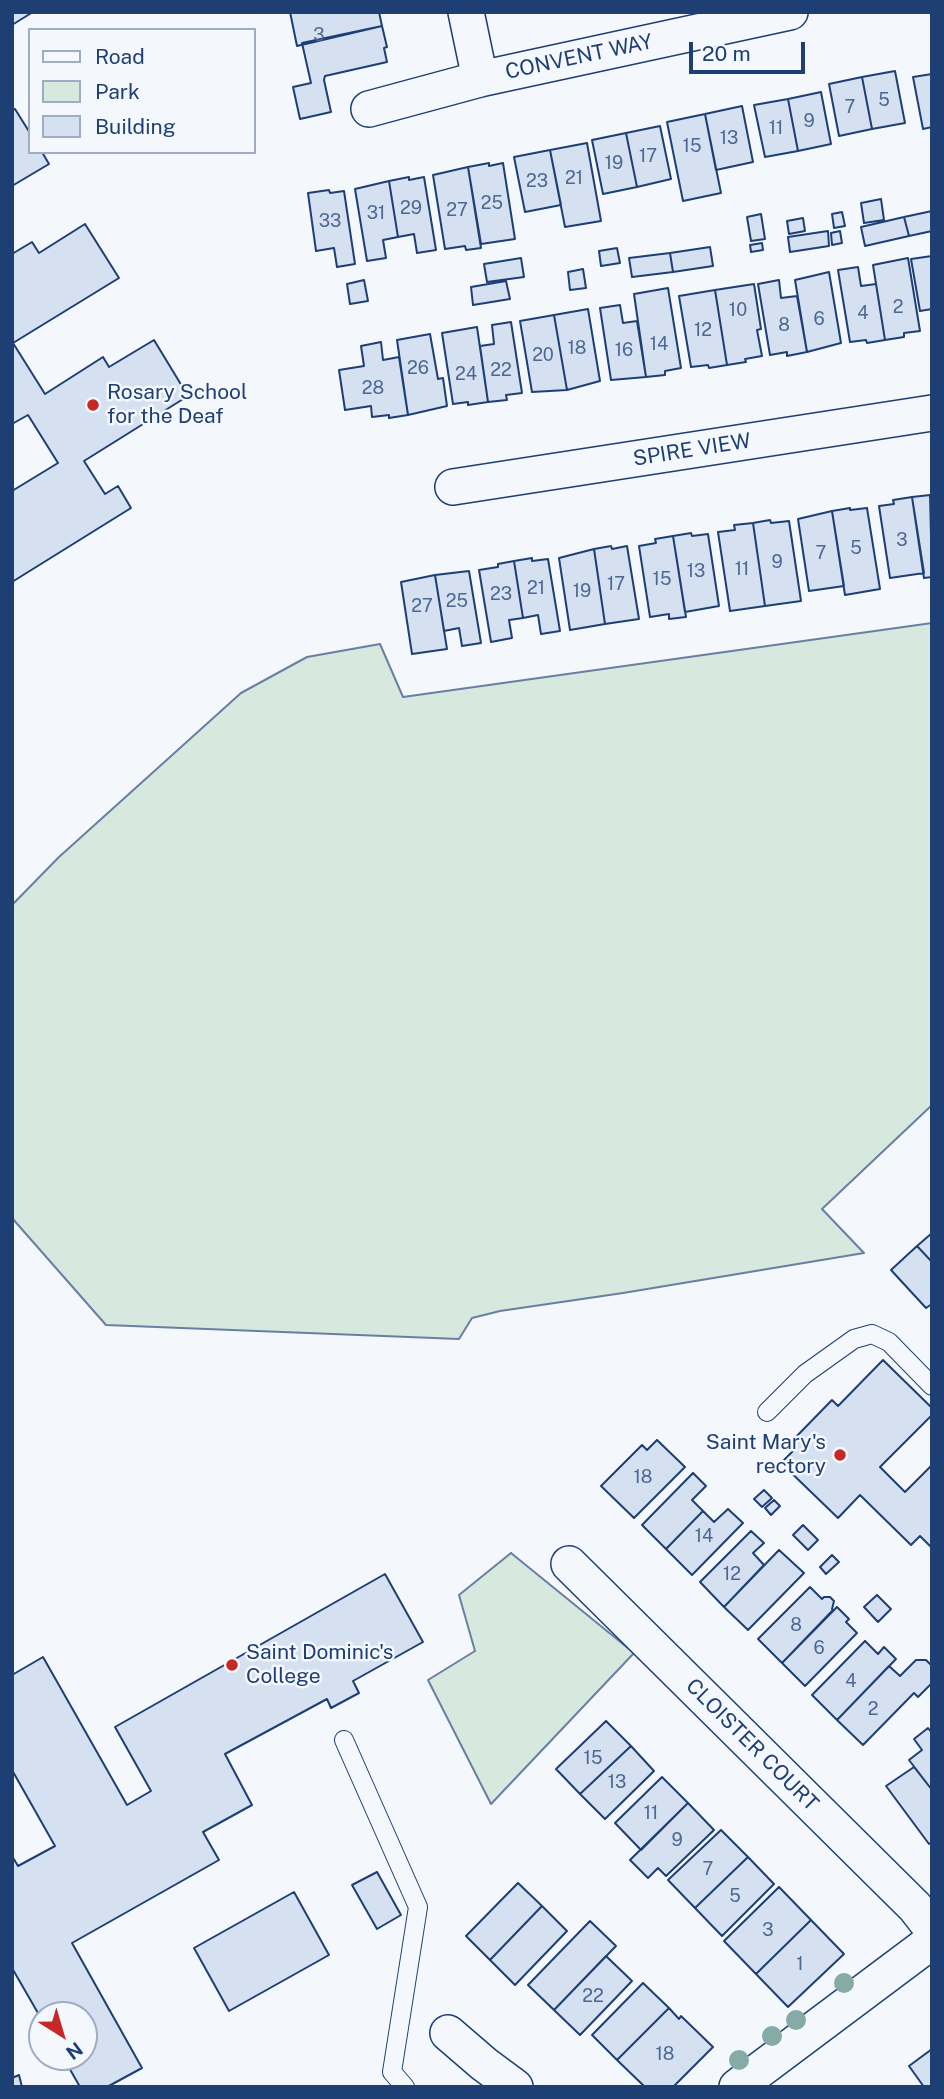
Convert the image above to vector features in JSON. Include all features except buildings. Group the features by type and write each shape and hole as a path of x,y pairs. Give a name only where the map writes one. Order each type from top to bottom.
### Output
{"street":[{"path":"466,12 480,79"},
{"name":"CONVENT WAY","path":"369,108 480,79 790,12"},
{"name":"SPIRE VIEW","path":"453,487 932,412"},
{"name":"CLOISTER COURT","path":"569,1564 915,1907 932,1929"},
{"path":"737,2087 932,1941"},
{"path":"448,2033 515,2087"}],"lane":[{"path":"767,1412 805,1374 854,1339 872,1334 889,1342 932,1386"},
{"path":"344,1740 418,1907 393,2072 405,2087"}],"green space":[{"path":"932,623 932,1105 822,1209 864,1253 500,1311 472,1318 459,1339 106,1325 12,1218 12,905 59,857 241,693 307,657 380,644 403,697"},
{"path":"511,1553 634,1653 491,1804 428,1680 475,1651 459,1595"}],"place":[{"name":"Rosary School for the Deaf","path":"93,405"},
{"name":"Saint Mary's rectory","path":"840,1455"},
{"name":"Saint Dominic's College","path":"232,1665"}]}
